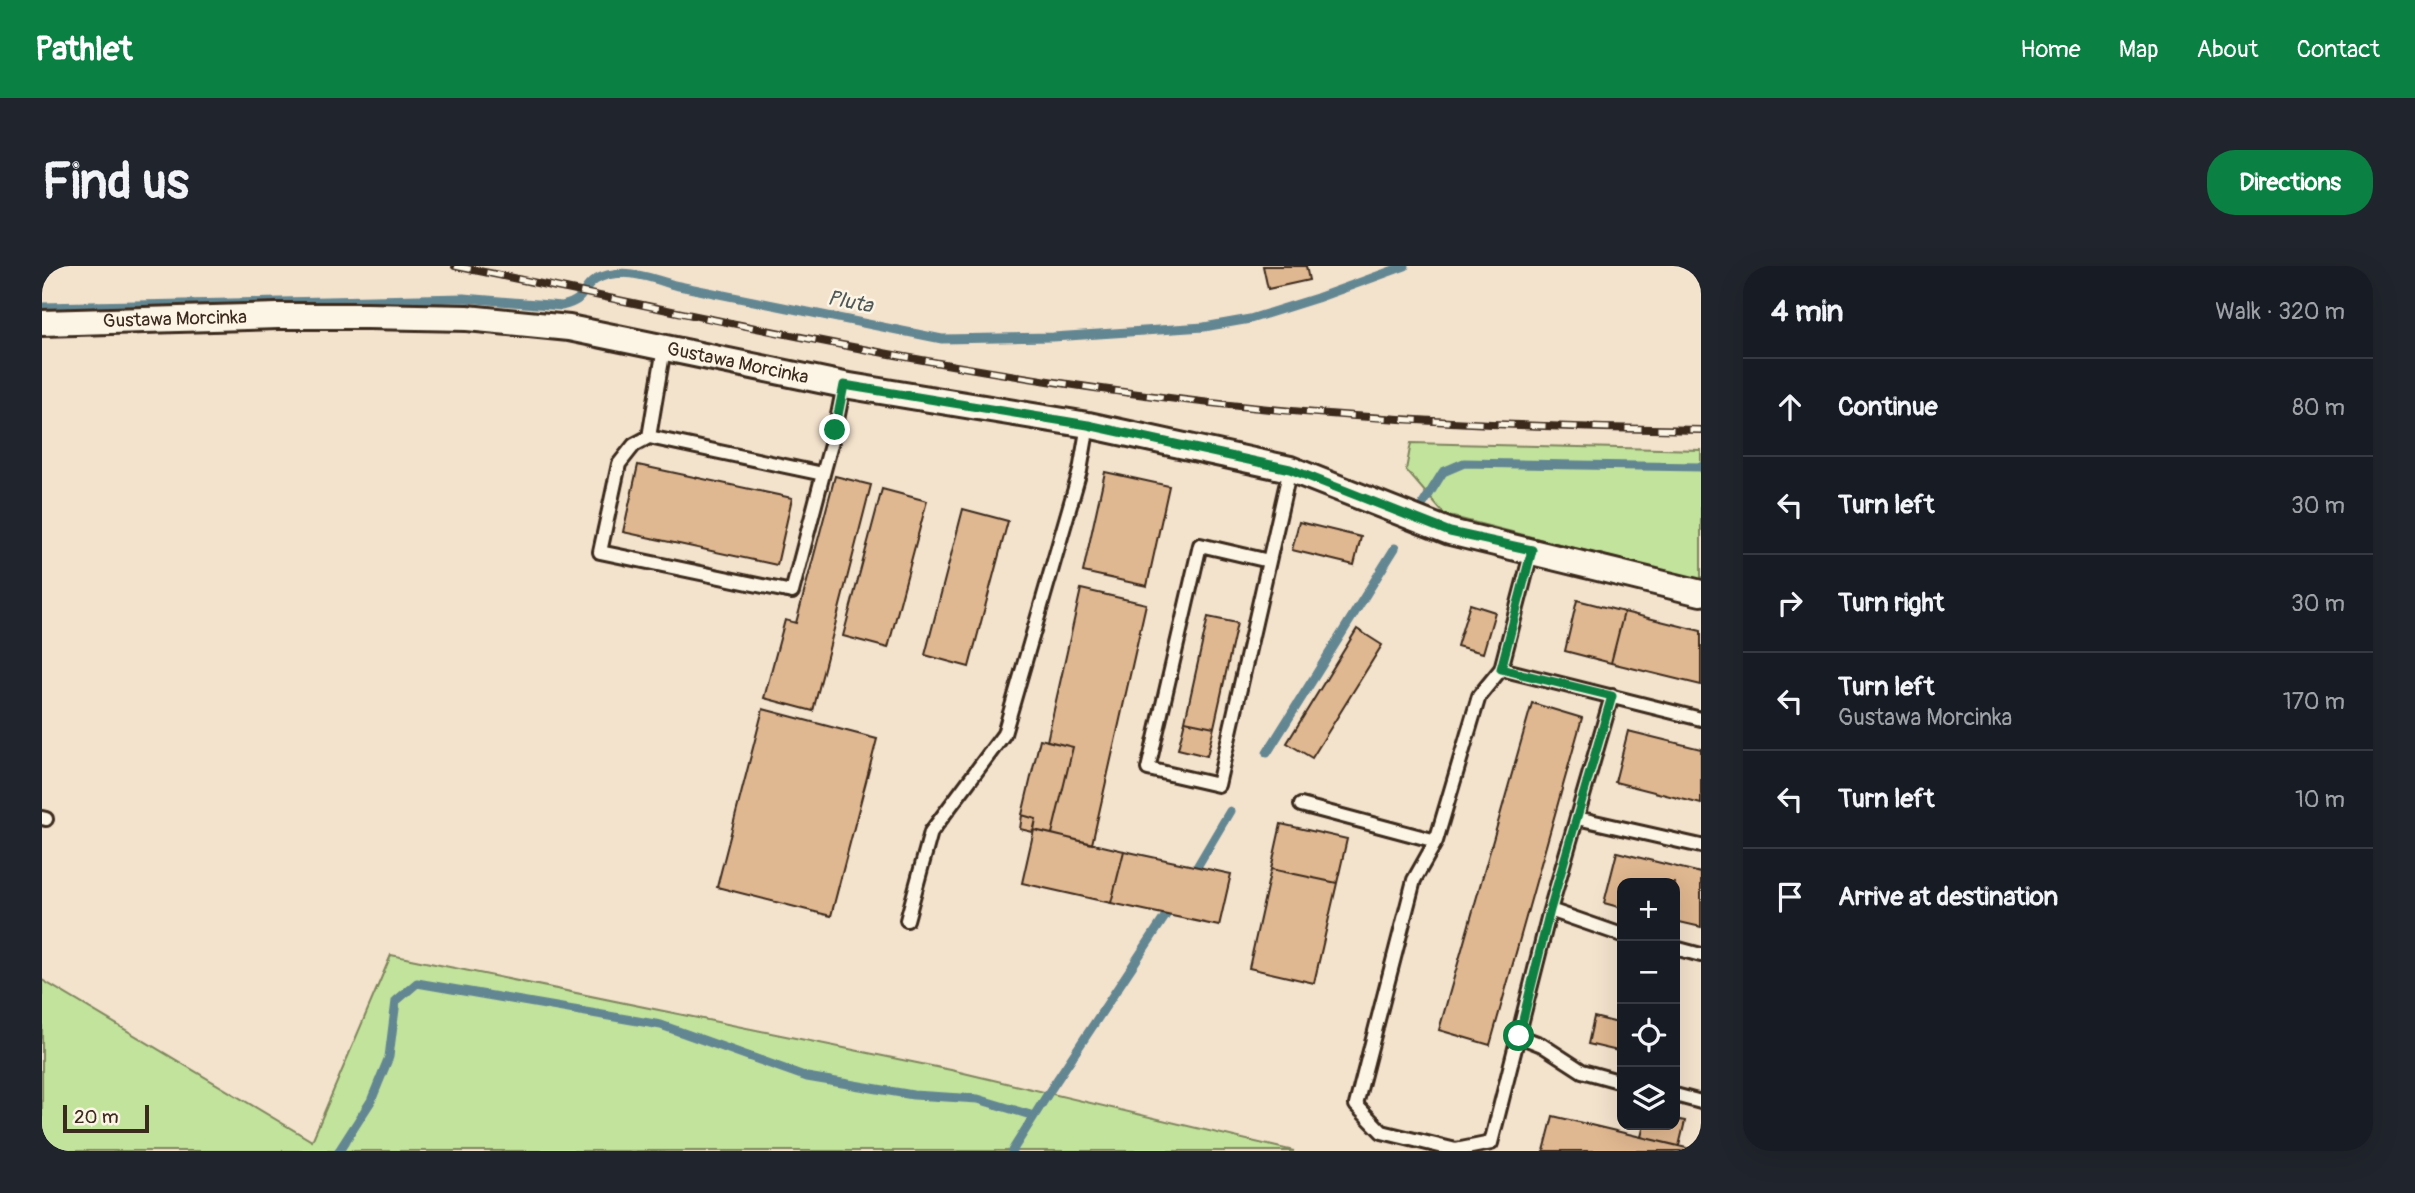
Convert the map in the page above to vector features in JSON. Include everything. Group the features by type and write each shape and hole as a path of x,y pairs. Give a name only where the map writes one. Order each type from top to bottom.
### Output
{"street":[{"name":"Gustawa Morcinka","path":"42,323 278,316 467,318 569,328 844,385 1088,425 1290,469 1450,532 1701,593"}],"lane":[{"path":"649,437 664,348"},
{"path":"823,474 649,437 634,445 620,464 600,552 792,592 823,474 844,385"},
{"path":"907,920 931,832 1004,734 1080,471 1088,425"},
{"path":"1269,561 1200,545 1148,769 1218,785 1290,469"},
{"path":"1532,550 1501,669 1479,696 1436,841 1414,880 1356,1105 1382,1132 1457,1150 1491,1143 1550,910 1612,696"},
{"path":"1501,669 1701,719"},
{"path":"1301,805 1436,841"},
{"path":"1577,818 1701,846"},
{"path":"1550,910 1617,933"},
{"path":"1680,949 1701,955"},
{"path":"1519,1036 1542,1045 1582,1071 1617,1081"},
{"path":"1680,1096 1701,1102"}],"green space":[{"path":"1411,443 1701,450 1701,580 1445,515 1406,470"},
{"path":"391,955 951,1070 1294,1151 42,1151 42,980 312,1141"}],"building":[{"path":"1263,266 1306,266 1309,280 1268,289"},
{"path":"638,465 792,498 777,565 623,532"},
{"path":"1105,472 1169,486 1147,586 1083,572"},
{"path":"835,476 871,485 813,711 764,698 785,620 796,623"},
{"path":"882,489 927,501 888,648 843,636"},
{"path":"963,509 1008,521 969,667 925,655"},
{"path":"1299,522 1361,537 1354,565 1292,550"},
{"path":"1081,589 1146,604 1092,844 1052,834 1073,747 1047,741"},
{"path":"1577,600 1624,612 1611,663 1565,651"},
{"path":"1470,604 1495,612 1483,653 1457,646"},
{"path":"1624,612 1701,631 1701,685 1611,663"},
{"path":"1208,617 1237,623 1214,727 1185,721"},
{"path":"1357,629 1382,645 1312,758 1287,743"},
{"path":"1532,703 1582,718 1490,1045 1439,1030"},
{"path":"763,709 877,739 831,916 717,887"},
{"path":"1185,721 1214,727 1207,756 1178,749"},
{"path":"1628,731 1701,749 1701,804 1615,782"},
{"path":"1040,739 1073,747 1052,834 1034,830 1036,819 1022,815"},
{"path":"1022,815 1036,819 1033,832 1020,829"},
{"path":"1281,824 1347,839 1337,883 1271,869"},
{"path":"1034,830 1124,851 1111,903 1022,883"},
{"path":"1124,851 1231,874 1219,926 1111,903"},
{"path":"1617,852 1701,873 1701,927 1680,922 1680,878 1617,878 1617,907 1604,903"},
{"path":"1271,869 1337,883 1314,983 1249,968"},
{"path":"1594,1017 1617,1023 1617,1051 1588,1044"},
{"path":"1553,1116 1641,1137 1699,1151 1544,1151"},
{"path":"1680,1120 1685,1121 1679,1146 1641,1137 1643,1130 1680,1130"}],"waterway":[{"name":"Pluta","path":"42,307 464,298 562,306 580,298 595,280 624,273 942,339 1053,337 1204,327 1250,319 1405,266"},
{"path":"1423,504 1443,472 1464,463 1701,467"},
{"path":"1267,753 1395,548"},
{"path":"1191,877 1230,811"},
{"path":"1012,1151 1172,906"},
{"path":"339,1151 371,1101 389,1057 396,1001 417,983 661,1025 807,1077 913,1095 978,1099 1034,1116"}],"railway":[{"path":"455,266 921,360 1108,390 1264,409 1389,418 1513,425 1701,430"}],"route":[{"path":"835,430 844,385 1088,425 1290,469 1450,532 1532,550 1501,669 1612,696 1550,910 1519,1036"}]}
